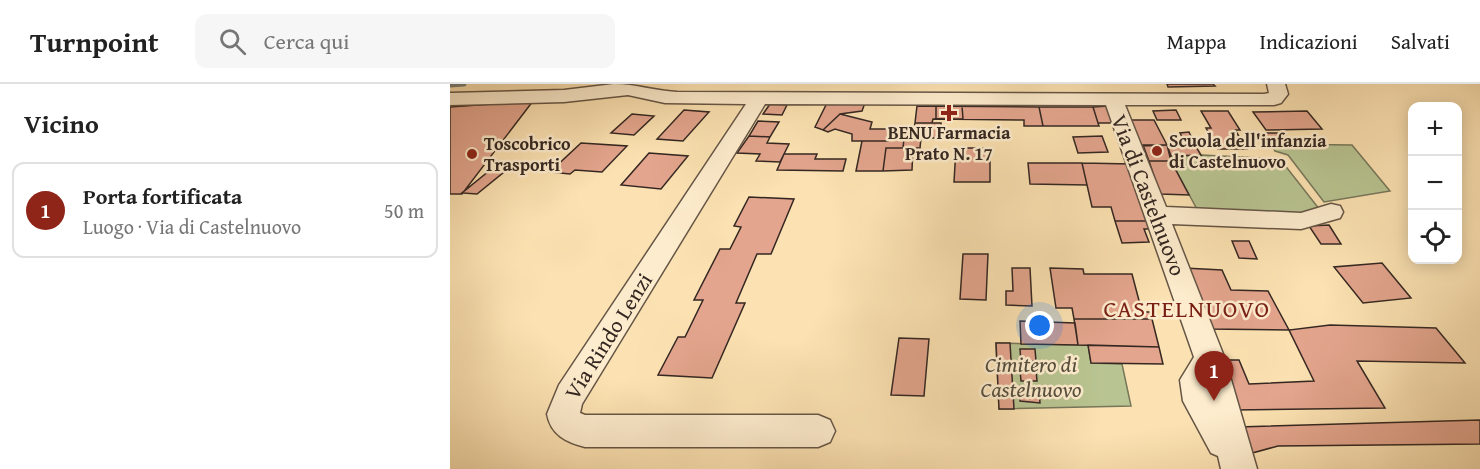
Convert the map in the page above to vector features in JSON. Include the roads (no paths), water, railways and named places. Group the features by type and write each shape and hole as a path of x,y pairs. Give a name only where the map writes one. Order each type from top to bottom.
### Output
{"street":[{"path":"450,99 564,96 626,86 661,95 759,98 1269,100 1279,94 1276,84"},
{"name":"Via Rindo Lenzi","path":"759,98 570,395 562,411 563,419 568,425 585,431 818,431"},
{"name":"Via di Castelnuovo","path":"1113,98 1210,359 1196,380 1199,401 1213,429 1239,466"},
{"path":"1157,215 1301,221 1317,219 1331,212"}],"waterway":[{"path":"450,85 464,84"}],"place":[{"name":"BENU Farmacia Prato N. 17","path":"949,113"},
{"name":"Scuola dell'infanzia di Castelnuovo","path":"1157,151"},
{"name":"Toscobrico Trasporti","path":"472,154"},
{"name":"Porta fortificata","path":"1214,401"}],"district":[{"name":"CASTELNUOVO","path":"1187,309"}],"park label":[{"name":"Cimitero di Castelnuovo","path":"1031,376"}]}
